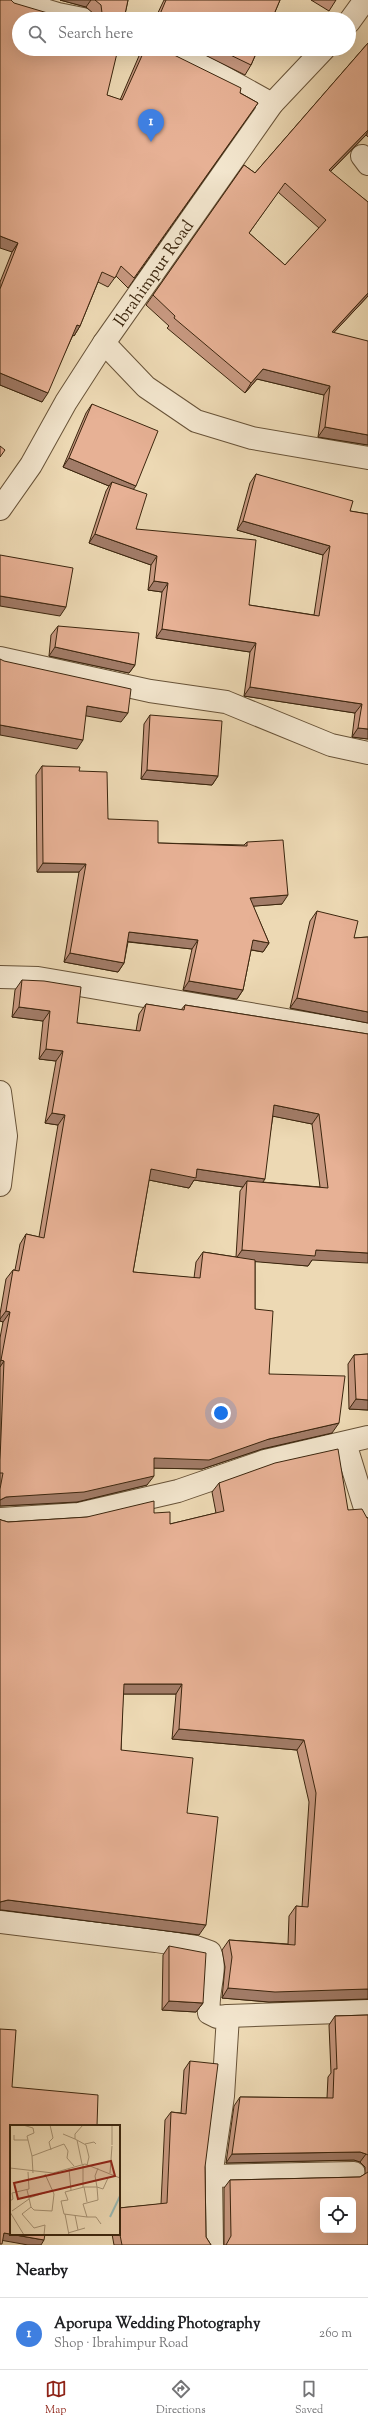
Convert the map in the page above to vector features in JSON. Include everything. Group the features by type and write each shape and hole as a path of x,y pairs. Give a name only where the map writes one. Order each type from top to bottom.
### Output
{"street":[{"path":"11,0 51,12"},
{"path":"356,12 365,0"},
{"path":"181,56 209,69 272,104"},
{"name":"Ibrahimpur Road","path":"0,509 31,465 66,402 104,343 272,104 317,56"},
{"path":"104,343 146,387 196,421 252,438 368,458"},
{"path":"0,658 150,691 226,702 331,745 368,753"},
{"path":"0,977 38,978 368,1034"},
{"path":"0,1092 6,1136 0,1185"},
{"path":"0,1518 80,1514 178,1491 265,1461 368,1437"},
{"path":"345,1443 368,1518"},
{"path":"0,1922 156,1941 196,1947 210,1952 213,1959 208,2004 209,2013 217,2016 368,2011"},
{"path":"212,2245 211,2176 223,2096 228,2016"},
{"path":"211,2176 354,2173"}],"building":[{"path":"0,0 11,0 14,3 44,12 12,12 12,56 116,56 107,95 122,100 142,56 176,56 241,88 240,93 258,103 134,278 121,266 115,278 102,272 80,326 77,325 48,393 0,373 0,289 18,243 0,236"},
{"path":"95,0 128,0 125,12 102,12 101,5"},
{"path":"166,0 280,0 275,12 161,12"},
{"path":"368,43 368,130 329,170 368,202 368,293 332,332 368,341 368,435 325,427 330,386 263,369 251,383 174,318 175,316 153,295 244,165 255,173","holes":["285,183 326,220 285,265 249,233"]},
{"path":"232,56 255,56 251,65"},
{"path":"92,404 158,431 136,486 69,458"},
{"path":"0,446 5,450 0,457"},
{"path":"256,474 353,501 350,511 368,514 368,729 358,728 362,704 250,687 256,643 162,629 168,583 154,581 157,556 95,534 112,482 147,494 136,529 256,540 249,605 319,616 330,546 243,521"},
{"path":"0,555 73,568 66,607 0,596"},
{"path":"58,626 139,633 135,665 55,647"},
{"path":"0,659 131,689 128,713 87,706 83,740 0,725"},
{"path":"150,715 222,721 218,776 147,770"},
{"path":"42,766 80,767 79,771 107,772 108,819 158,821 158,843 247,846 247,842 283,840 288,895 250,898 269,943 253,940 243,990 189,981 198,940 129,932 124,963 70,953 86,864 43,863"},
{"path":"317,911 358,921 354,938 368,937 368,1012 297,998"},
{"path":"22,980 44,981 81,987 77,1023 140,1031 146,1004 184,1010 185,1005 368,1034 368,1253 316,1250 315,1256 242,1250 247,1181 328,1188 319,1114 274,1105 265,1179 197,1169 196,1178 151,1169 133,1272 200,1278 203,1252 255,1260 255,1309 273,1311 269,1374 345,1376 339,1423 269,1439 209,1460 154,1458 154,1476 84,1492 6,1497 0,1500 0,1489 3,1473 0,1473 0,1460 4,1361 1,1360 10,1312 6,1311 13,1270 19,1271 26,1234 44,1238 65,1115 52,1113 63,1051 46,1049 50,1011 19,1007"},
{"path":"368,1354 368,1400 356,1399 354,1355"},
{"path":"338,1449 348,1510 362,1509 368,1518 368,1989 275,1992 228,1988 232,1957 229,1940 295,1945 296,1906 308,1907 316,1793 304,1740 179,1729 182,1684 124,1684 121,1750 193,1758 187,1813 218,1817 206,1925 8,1900 0,1902 0,1519 8,1522 87,1517 154,1501 154,1513 170,1512 170,1524 224,1511 219,1483 275,1463"},
{"path":"169,1946 206,1953 203,2003 169,2001"},
{"path":"368,2015 368,2155 360,2152 232,2154 240,2097 333,2098 334,2069 337,2069 335,2016"},
{"path":"0,2029 16,2030 12,2087 98,2095 97,2125 10,2125 10,2234 4,2233 2,2244 0,2244"},
{"path":"190,2061 218,2064 205,2167 206,2237 211,2245 122,2245 120,2235 120,2208 167,2203 171,2112 186,2114"},
{"path":"368,2172 368,2245 226,2245 231,2236 230,2180 360,2177"},
{"path":"15,2235 45,2235 44,2240"}],"place":[{"name":"Aporupa Wedding Photography","path":"151,142"}]}
